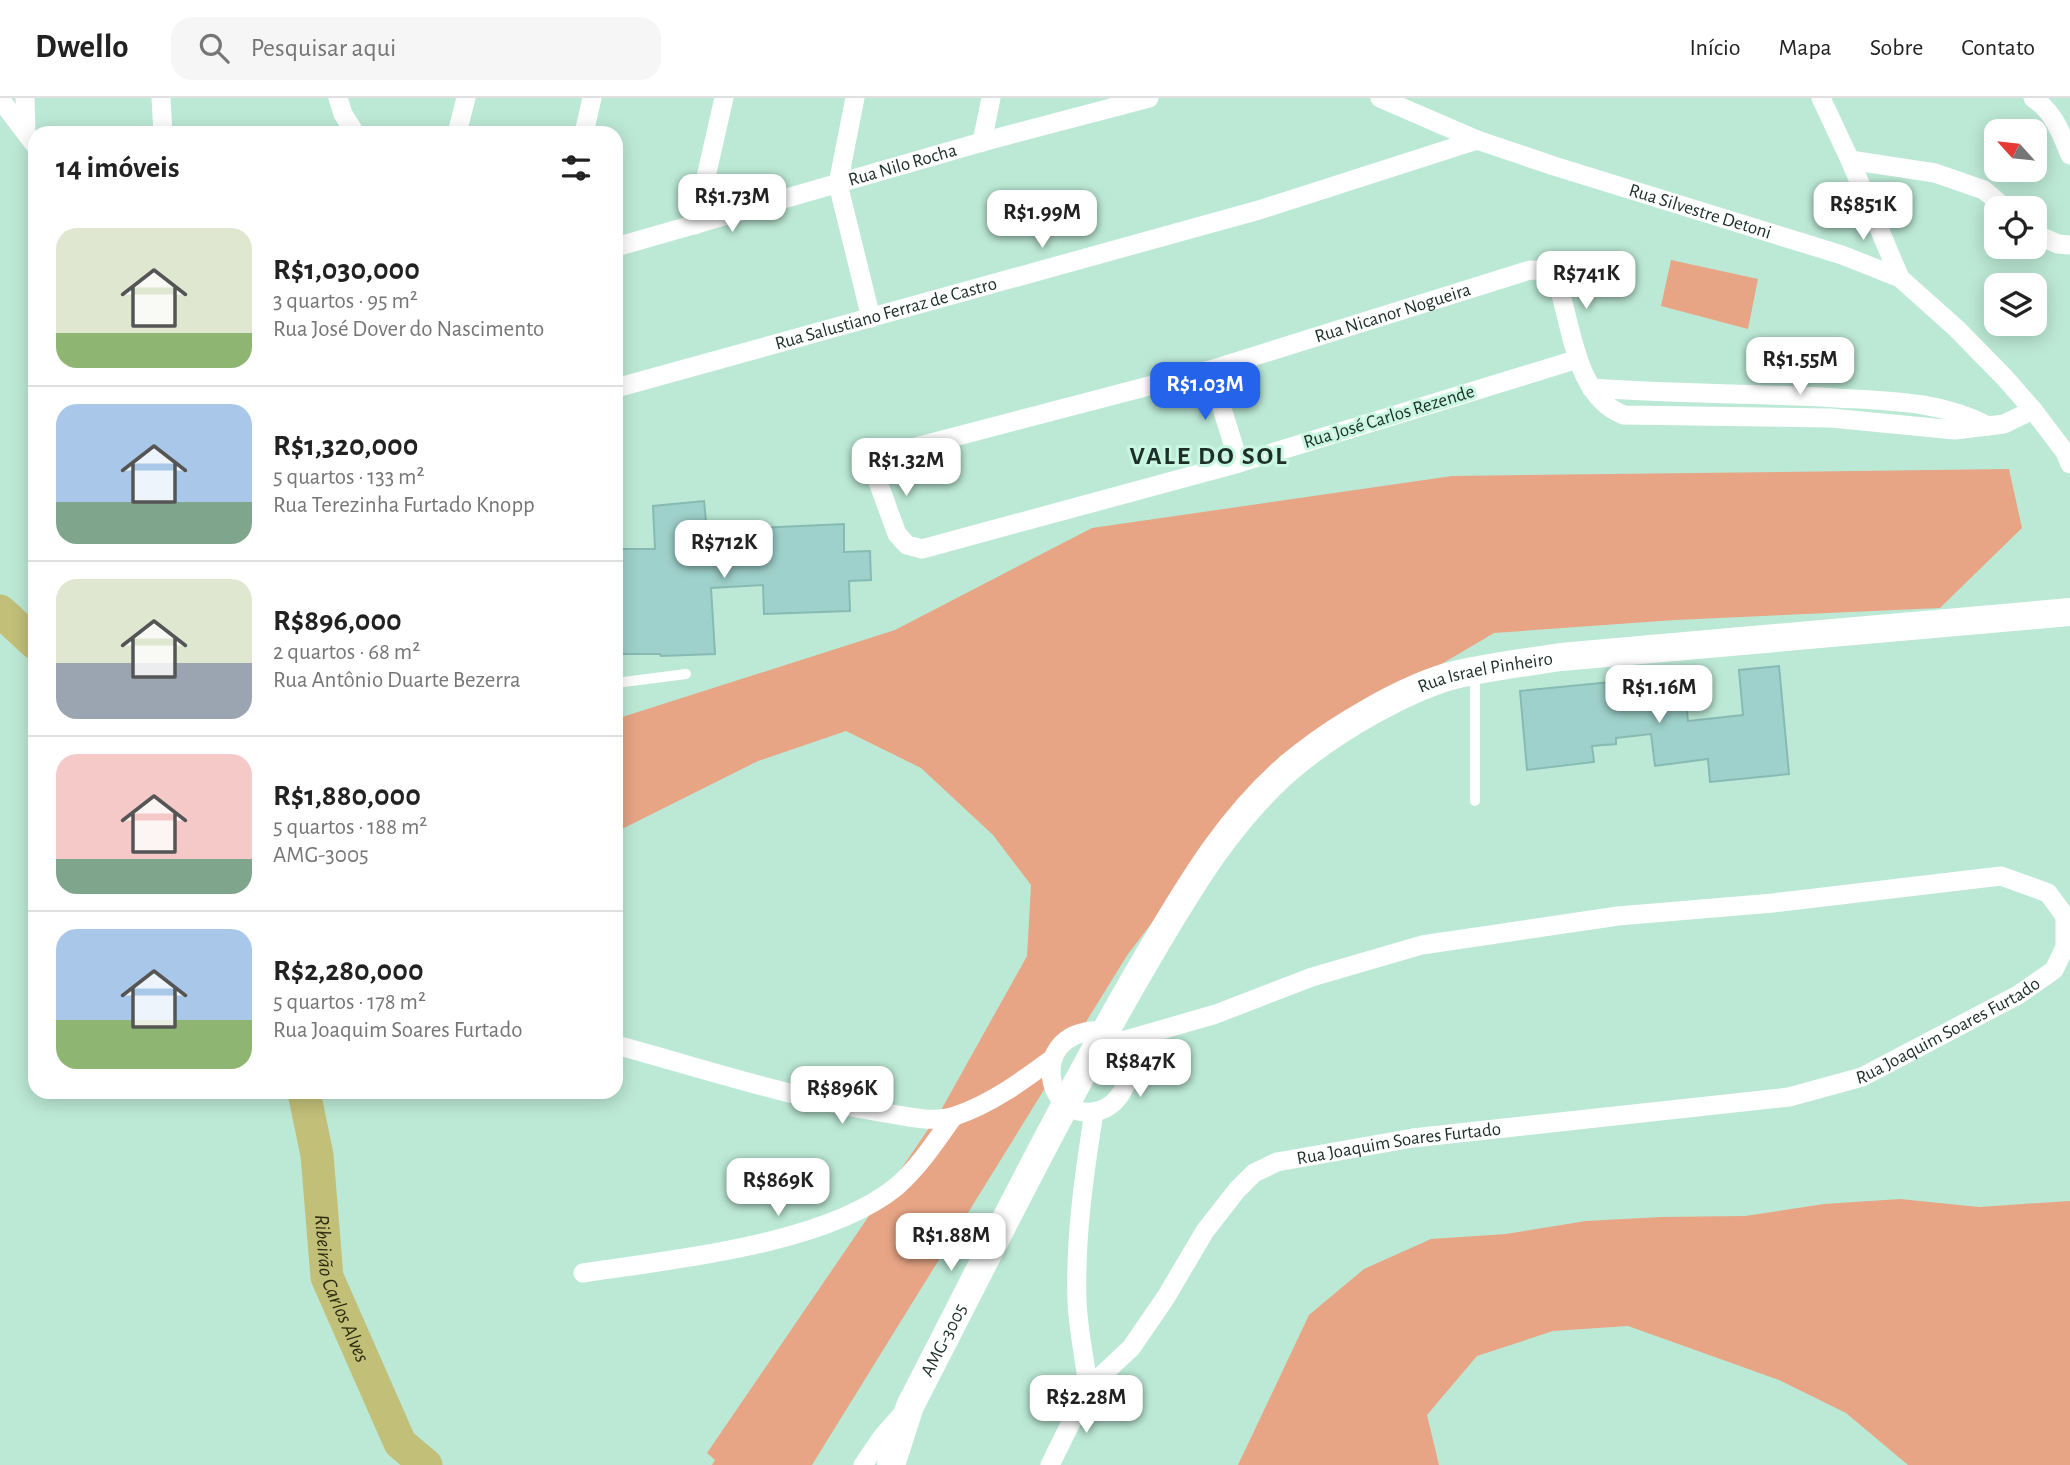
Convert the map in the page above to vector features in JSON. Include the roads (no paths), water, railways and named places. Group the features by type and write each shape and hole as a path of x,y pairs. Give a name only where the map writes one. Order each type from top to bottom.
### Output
{"main road":[{"name":"Rua Israel Pinheiro","path":"1112,1037 1178,906 1243,814 1304,755 1394,698 1445,678 1475,670 1561,657 2070,612"},
{"name":"AMG-3005","path":"891,1465 910,1405 1066,1104 1112,1037"}],"street":[{"path":"25,98 29,126"},
{"path":"161,98 163,126"},
{"path":"338,98 351,126"},
{"path":"459,126 466,98"},
{"path":"586,126 592,98"},
{"path":"695,225 724,98"},
{"path":"855,98 838,184 871,318"},
{"path":"982,142 991,98"},
{"name":"Rua Nilo Rocha","path":"623,245 982,142 1149,98"},
{"name":"Rua Silvestre Detoni","path":"1380,98 1477,140 1842,256 1900,278 1958,329 2033,410 2065,452 2070,464"},
{"path":"1821,98 1900,278"},
{"path":"2034,98 2048,109 2070,155"},
{"path":"0,99 28,135"},
{"name":"Rua Salustiano Ferraz de Castro","path":"623,386 1259,210 1477,140"},
{"path":"1850,160 1935,173 1984,190 1991,196"},
{"path":"2047,239 2070,245"},
{"name":"Rua Nicanor Nogueira","path":"916,549 902,542 897,534 874,471 878,460 889,454 1210,370 1530,270 1548,271 1555,276 1578,359"},
{"path":"1578,359 1601,403 1624,415 1831,418 1955,430 2004,424 2033,410"},
{"name":"Rua José Carlos Rezende","path":"916,549 932,547 1239,463 1578,359"},
{"path":"1210,370 1239,463"},
{"name":"Rua Joaquim Soares Furtado","path":"953,1116 1014,1087 1052,1059 1058,1046 1068,1037 1081,1032 1112,1037 1216,1014 1312,977 1422,945 1618,916 1773,903 2001,876 2048,893 2065,916 2065,947 2054,970 2018,995 1862,1077 1790,1097 1413,1138 1277,1162 1254,1173 1237,1189 1205,1231 1166,1297 1131,1348 1088,1388 1049,1465"},
{"path":"1052,1059 1052,1085 1066,1104 1080,1111 1094,1112 1113,1102 1127,1081 1128,1060 1125,1049 1112,1037"},
{"path":"623,1047 826,1102 920,1119 953,1116"},
{"path":"1088,1388 1077,1304 1078,1245 1083,1180 1094,1112"},
{"path":"583,1273 709,1254 786,1236 839,1218 873,1203 917,1167 953,1116"},
{"path":"863,1465 882,1437 910,1405"}],"lane":[{"path":"1475,670 1475,801"},
{"path":"623,682 686,674"}],"waterway":[{"name":"Ribeirão Carlos Alves","path":"0,611 28,637"},
{"name":"Ribeirão Carlos Alves","path":"305,1099 317,1155 327,1277 400,1443 426,1465"}],"district":[{"name":"VALE DO SOL","path":"1209,456"}]}
